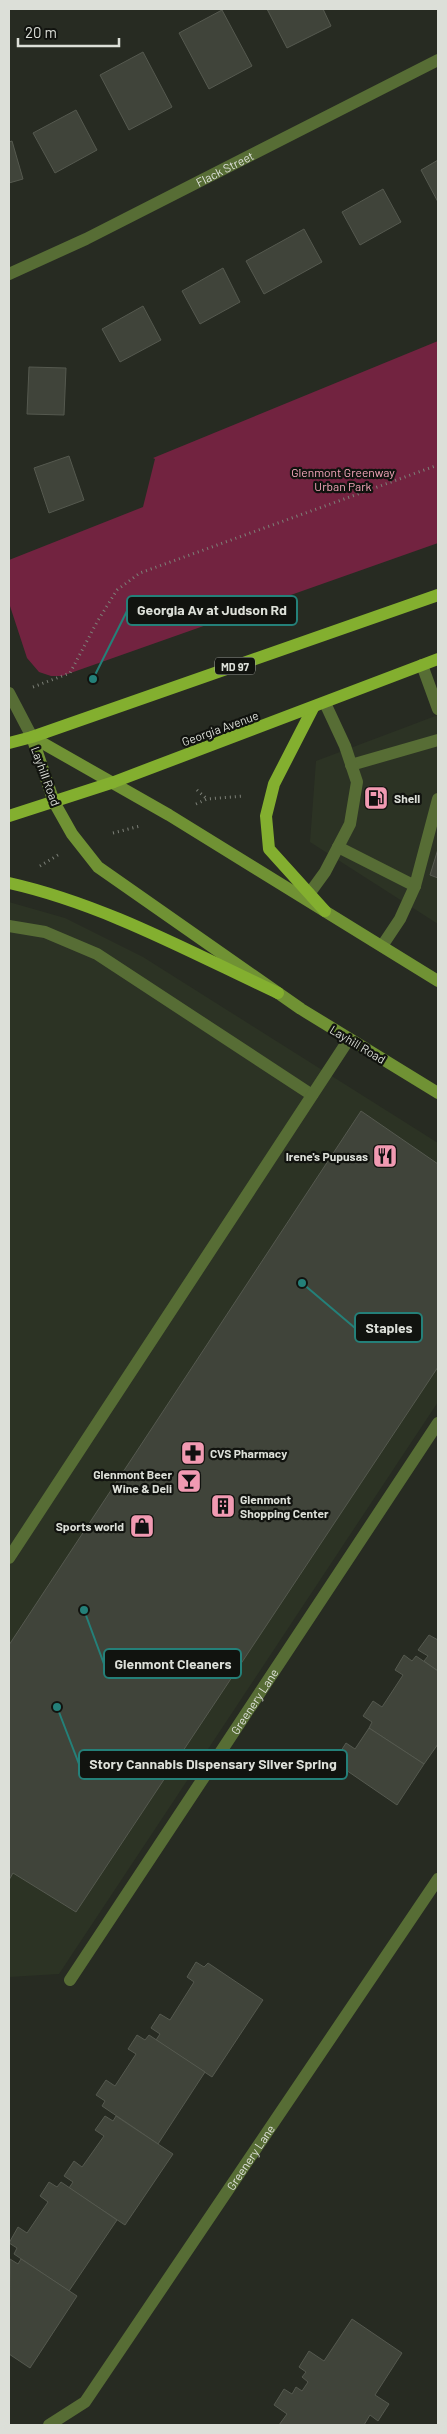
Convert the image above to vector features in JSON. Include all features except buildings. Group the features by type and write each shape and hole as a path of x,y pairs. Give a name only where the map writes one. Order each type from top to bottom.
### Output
{"main road":[{"name":"MD 97","path":"9,744 32,738 438,595"},
{"name":"Georgia Avenue","path":"9,816 114,782 438,659"},
{"path":"319,705 274,784 266,816 269,849 325,911"},
{"name":"Layhill Road","path":"32,738 114,782 438,981"},
{"name":"Layhill Road","path":"32,738 54,802 72,834 98,867 278,993 438,1093"},
{"path":"9,883 59,896 144,930 278,993"}],"street":[{"name":"Flack Street","path":"9,274 86,239 438,60"},
{"path":"422,665 438,709"},
{"path":"9,694 32,738"},
{"path":"310,894 325,872 350,824 357,782 351,765 319,705"},
{"path":"351,765 438,740"},
{"path":"382,946 400,919 415,886 438,799"},
{"path":"338,847 415,886"},
{"path":"9,926 45,932 96,954 312,1095"},
{"path":"9,1558 350,1039"},
{"name":"Greenery Lane","path":"70,1980 438,1423"},
{"name":"Greenery Lane","path":"50,2425 85,2402 438,1879"}],"path":[{"path":"9,694 70,673 97,622 117,590 140,573 438,465"},
{"path":"197,790 207,799"},
{"path":"188,807 207,799 244,796"},
{"path":"113,833 141,826"},
{"path":"39,867 63,852"}],"shaded area":[{"path":"438,715 438,924 310,842 316,761"},
{"path":"9,902 65,918 143,957 438,1143 438,1402 59,1974 9,1977"}],"green space":[{"name":"Glenmont Greenway Urban Park","path":"438,341 438,543 62,676 51,676 39,672 27,658 9,603 9,560 143,507 155,459 153,458"}],"place":[{"name":"Georgia Av at Judson Rd","path":"93,679"},
{"name":"Shell","path":"376,798"},
{"name":"Irene's Pupusas","path":"385,1156"},
{"name":"Staples","path":"302,1283"},
{"name":"CVS Pharmacy","path":"193,1453"},
{"name":"Glenmont Beer Wine & Deli","path":"189,1481"},
{"name":"Glenmont Shopping Center","path":"223,1506"},
{"name":"Sports world","path":"142,1526"},
{"name":"Glenmont Cleaners","path":"84,1610"},
{"name":"Story Cannabis Dispensary Silver Spring","path":"57,1707"}]}
